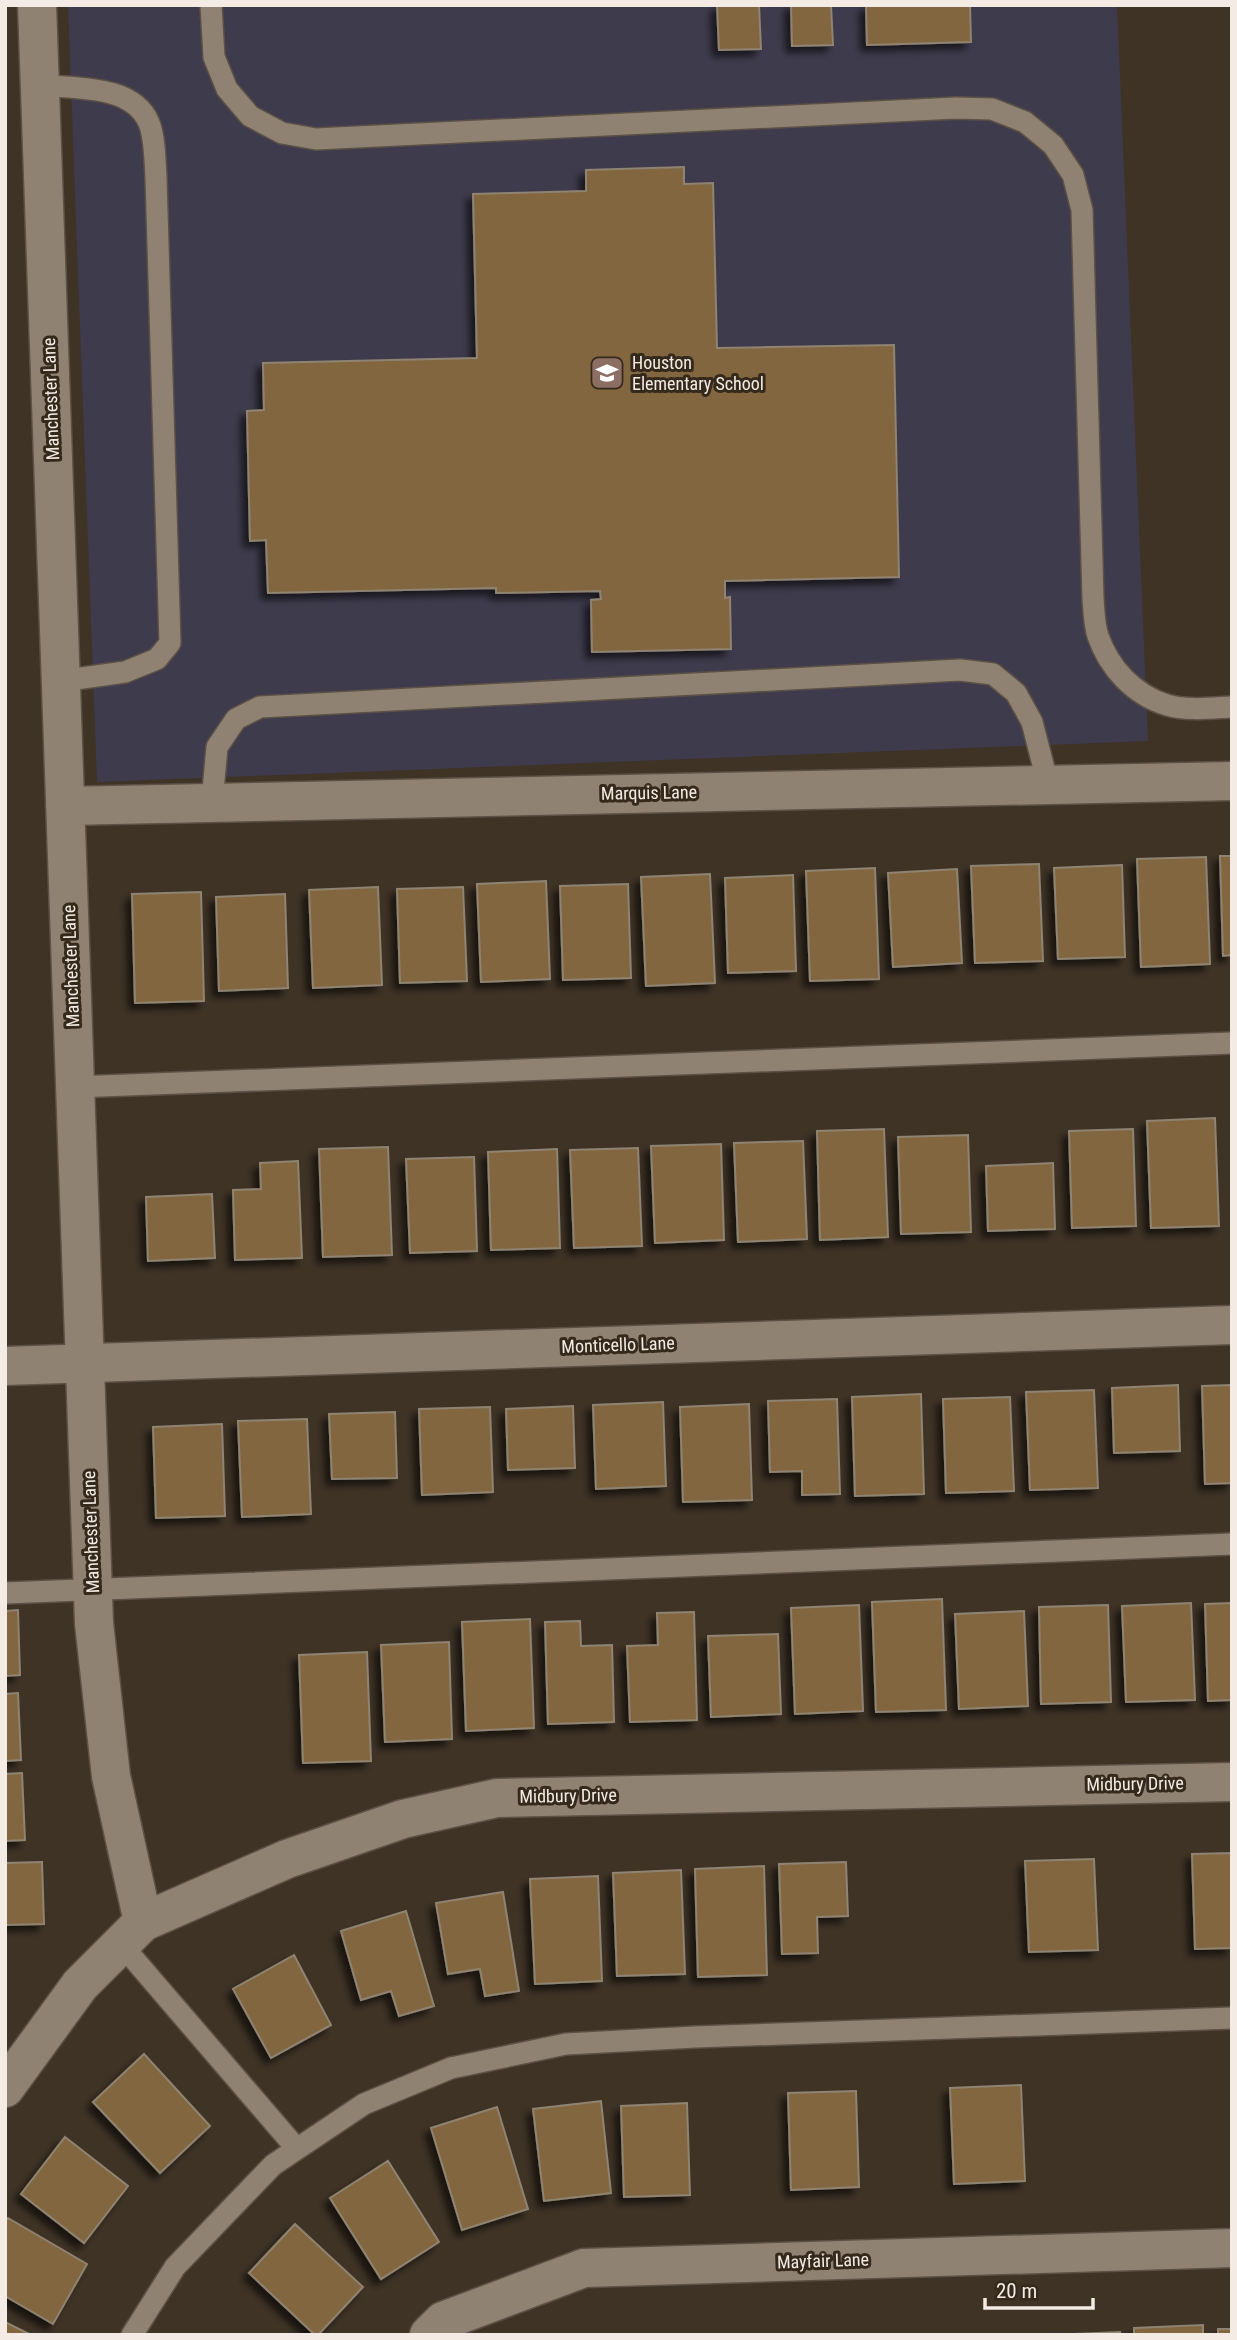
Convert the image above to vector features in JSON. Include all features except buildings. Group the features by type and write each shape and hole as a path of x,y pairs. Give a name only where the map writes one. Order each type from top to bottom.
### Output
{"street":[{"name":"Manchester Lane","path":"37,5 94,1623 132,1933"},
{"name":"Marquis Lane","path":"65,806 1232,780"},
{"name":"Monticello Lane","path":"5,1366 1232,1325"},
{"name":"Midbury Drive","path":"5,2088 80,1985 132,1933 287,1858 403,1819 497,1798 1232,1782"},
{"name":"Mayfair Lane","path":"429,2335 443,2321 584,2268 1232,2248"}],"lane":[{"path":"211,5 214,57 227,89 250,116 282,133 316,139 956,108 992,109 1025,122 1053,145 1073,175 1082,210 1093,584 1097,634 1112,666 1136,691 1168,706 1232,708"},
{"path":"40,85 113,93 136,105 150,124 156,178 170,643 157,659 125,672 61,681"},
{"path":"212,803 217,747 236,719 260,707 960,670 993,674 1016,693 1032,723 1048,785"},
{"path":"75,1087 1232,1043"},
{"path":"5,1593 1232,1544"},
{"path":"132,1933 297,2149"},
{"path":"132,2335 175,2267 273,2165 364,2104 451,2068 566,2044 1232,2018"}],"shaded area":[{"name":"Houston Elementary School","path":"68,5 1117,5 1148,741 97,782"}],"place":[{"name":"Houston Elementary School","path":"607,373"}]}
